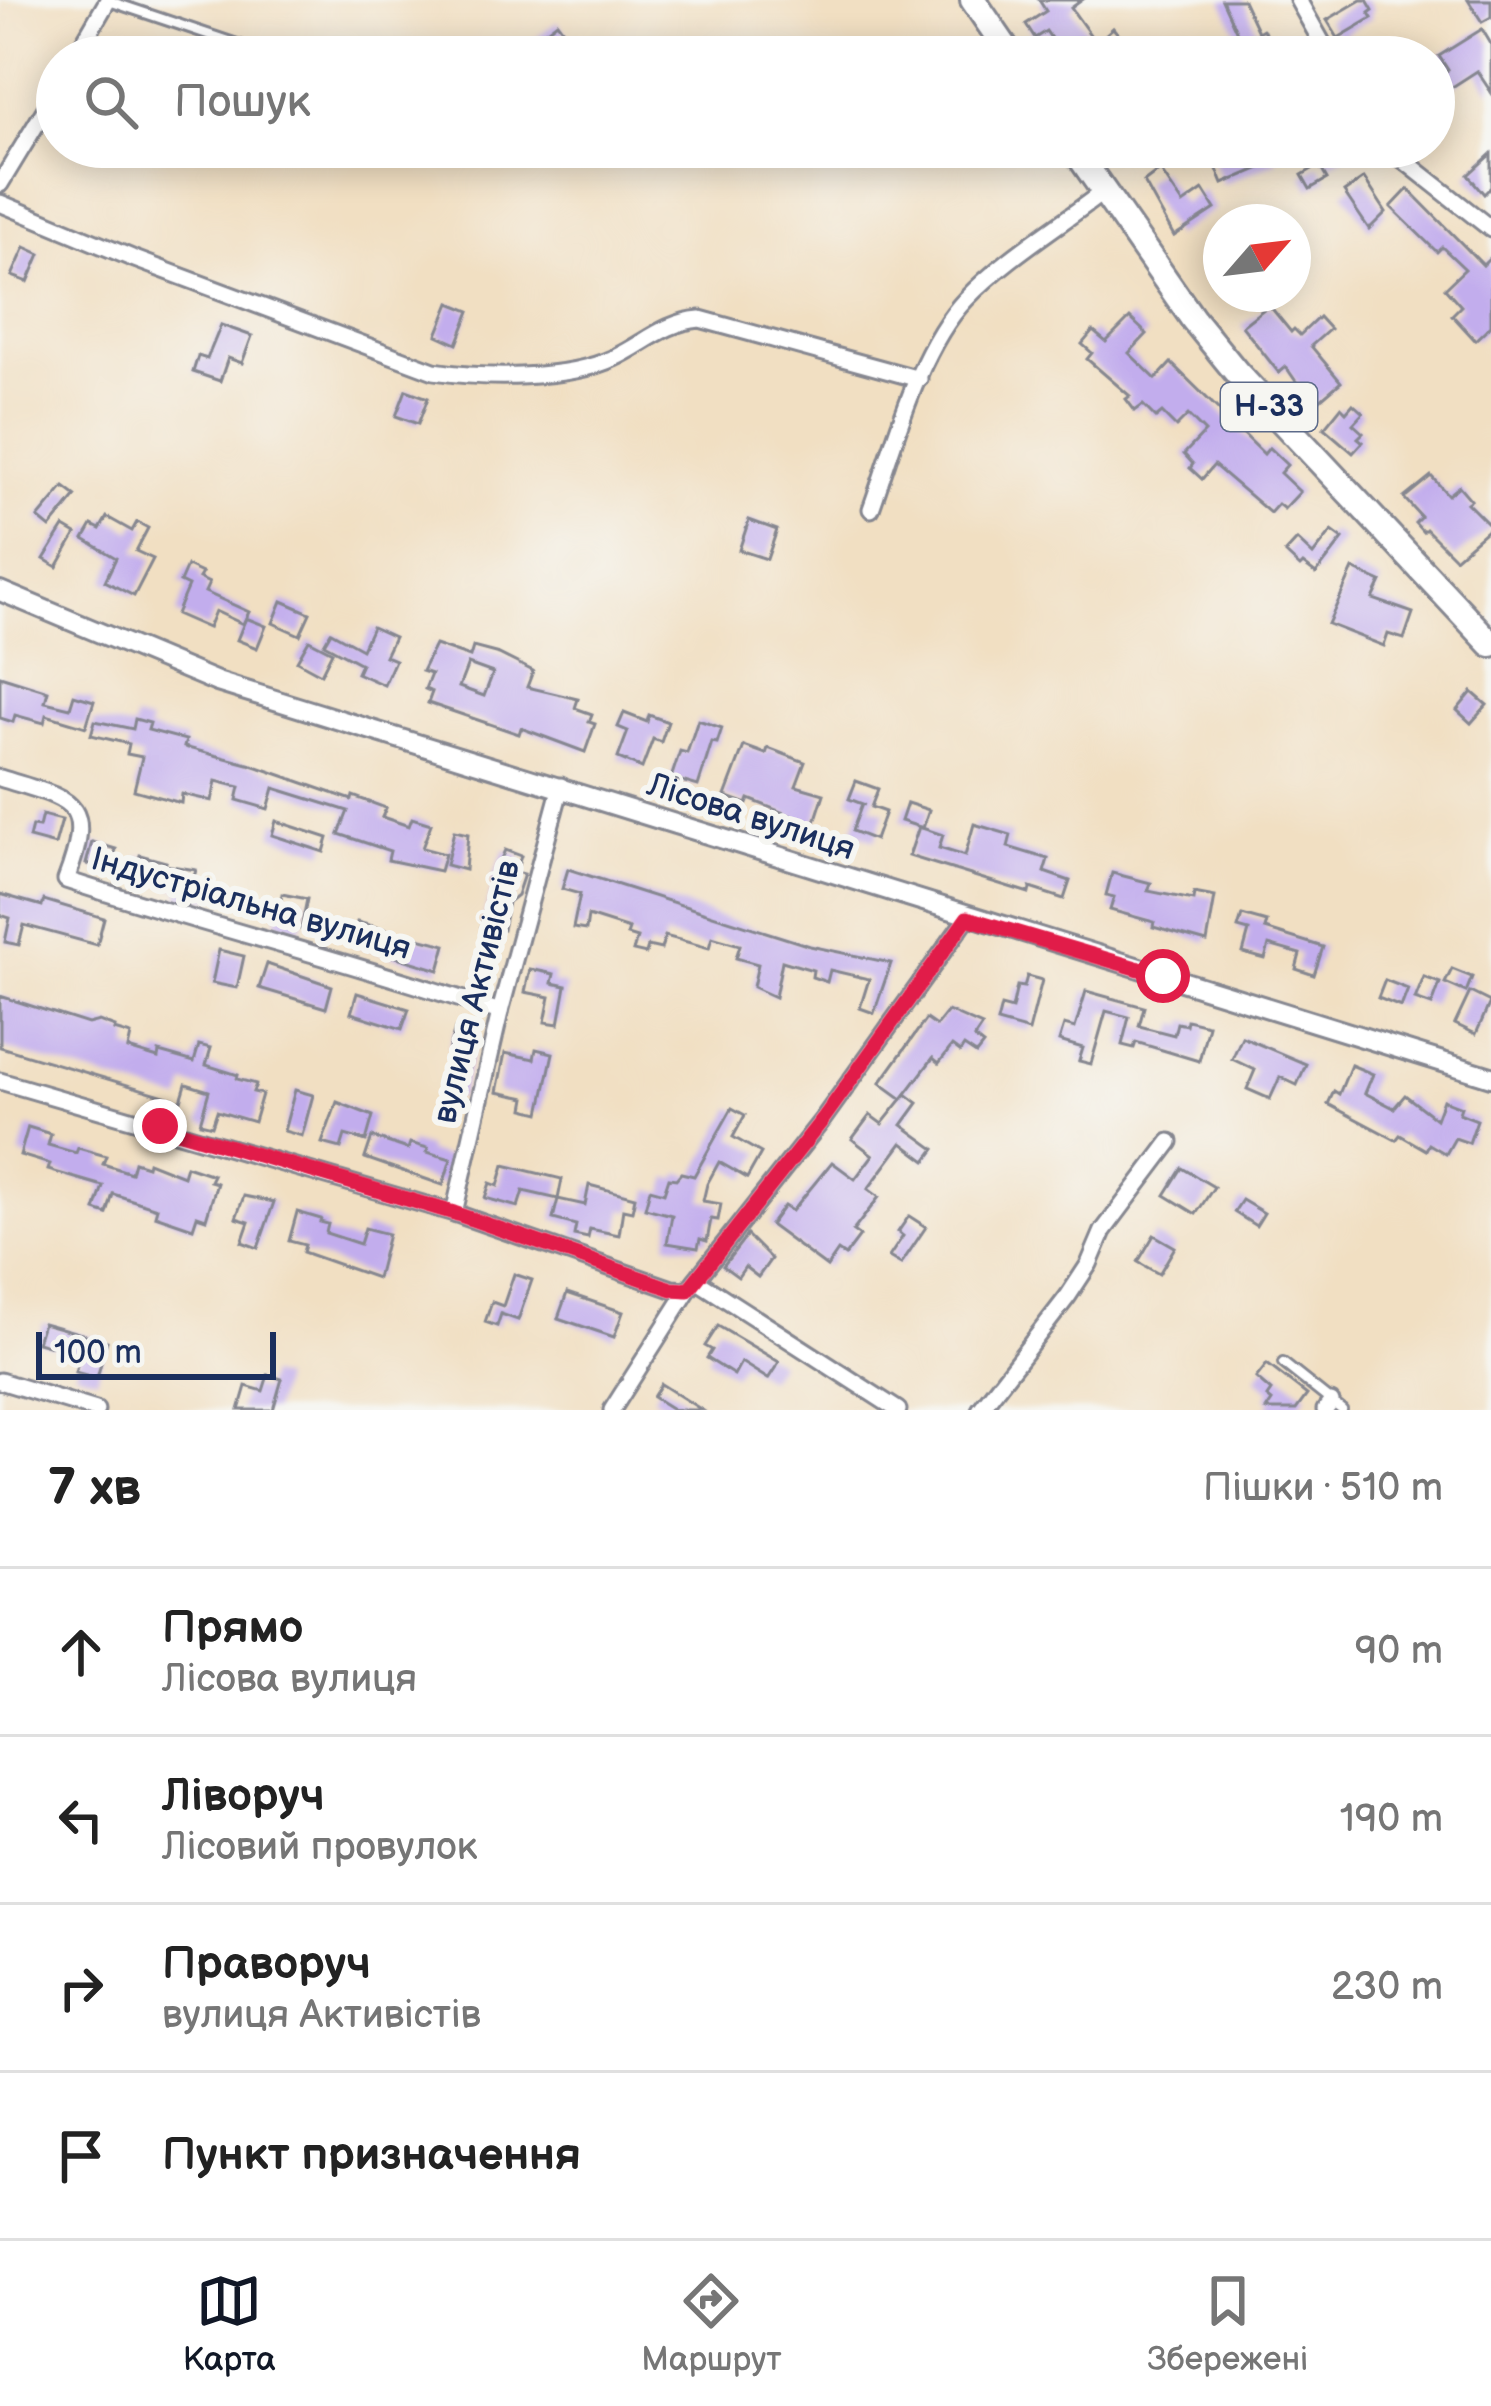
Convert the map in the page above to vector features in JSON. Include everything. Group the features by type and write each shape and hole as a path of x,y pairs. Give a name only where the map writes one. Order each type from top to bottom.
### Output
{"main road":[{"path":"973,0 998,36"},
{"name":"Н-33","path":"1088,168 1193,319 1237,373 1491,644"}],"street":[{"path":"87,36 108,0"},
{"path":"1298,0 1318,36"},
{"path":"0,184 36,125"},
{"path":"1414,168 1491,229"},
{"path":"871,509 919,379 949,320 965,299 1104,191"},
{"path":"0,202 133,258 434,371 470,377 597,365 665,327 700,319 919,379"},
{"name":"Лісова вулиця","path":"0,591 217,682 1491,1077"},
{"name":"Індустріальна вулиця","path":"0,778 66,799 79,816 78,849 66,880 166,913 385,972 500,1012"},
{"name":"вулиця Активістів","path":"454,1213 500,1012 561,786"},
{"path":"612,1410 692,1285 823,1119 967,918"},
{"path":"0,1082 454,1213 672,1289 692,1285 898,1410"},
{"path":"980,1410 1068,1296 1089,1264 1102,1231 1170,1142"},
{"path":"0,1381 96,1410"}],"lane":[{"path":"108,0 214,36"},
{"path":"1283,1363 1333,1407"}],"building":[{"path":"1039,0 1082,0 1071,8 1091,36 1049,36 1046,31 1034,36 1026,24 1046,11"},
{"path":"1222,0 1243,0 1258,32 1263,29 1266,36 1239,36"},
{"path":"1361,0 1367,0 1373,10 1372,18 1341,36 1327,20"},
{"path":"1468,0 1491,0 1491,17 1482,22"},
{"path":"557,22 568,36 539,36"},
{"path":"1482,29 1491,44 1491,92 1477,71 1455,85 1455,46"},
{"path":"1491,154 1491,187 1484,194 1468,175"},
{"path":"1217,168 1261,168 1223,184"},
{"path":"1321,168 1327,179 1310,189 1302,175"},
{"path":"1160,170 1183,204 1203,190 1212,204 1203,204 1203,217 1174,236 1144,182"},
{"path":"1364,178 1386,212 1369,229 1344,192"},
{"path":"1408,189 1483,265 1491,257 1491,325 1475,340 1452,315 1461,306 1445,288 1465,269 1442,247 1437,252 1391,207"},
{"path":"25,247 40,254 28,282 12,276"},
{"path":"450,303 470,311 457,344 437,335"},
{"path":"1260,312 1275,312 1291,332 1294,329 1300,335 1319,317 1330,329 1311,346 1341,382 1313,406 1286,367 1279,373 1242,326"},
{"path":"1130,318 1147,334 1129,353 1156,379 1171,363 1264,454 1269,448 1287,465 1280,473 1300,492 1284,509 1278,504 1270,513 1214,465 1202,479 1184,454 1205,432 1188,415 1176,427 1162,413 1156,418 1143,405 1135,411 1126,399 1130,396 1087,359 1092,353 1082,344 1093,331 1106,342"},
{"path":"221,325 252,336 242,363 228,358 220,381 193,372 198,356 207,359"},
{"path":"406,390 428,398 418,424 396,416"},
{"path":"1353,404 1363,413 1353,424 1363,433 1358,438 1363,442 1353,453 1324,428 1341,407 1346,412"},
{"path":"1431,476 1448,495 1459,486 1471,500 1467,503 1491,527 1455,558 1415,523 1421,517 1404,498"},
{"path":"64,487 76,496 50,528 38,518"},
{"path":"107,517 132,531 137,522 148,528 136,551 153,559 134,596 105,581 116,558 84,539 92,525 100,529"},
{"path":"749,520 777,530 767,559 739,550"},
{"path":"64,527 76,534 57,567 44,559"},
{"path":"1332,531 1343,539 1316,574 1285,553 1297,540 1313,555"},
{"path":"187,566 202,573 199,578 209,583 205,592 249,612 243,624 215,611 208,628 176,614 188,586 180,582"},
{"path":"1353,569 1381,582 1373,599 1413,613 1404,639 1388,634 1384,646 1328,624"},
{"path":"282,601 310,613 300,635 273,623"},
{"path":"246,618 266,626 257,648 237,640"},
{"path":"372,627 394,637 385,656 395,660 384,685 357,673 361,664 324,644 331,632 362,649"},
{"path":"309,640 332,652 321,674 297,661"},
{"path":"435,645 470,657 473,647 499,654 533,671 527,687 578,699 575,708 592,714 589,722 595,724 585,752 521,728 519,734 428,703 432,692 425,689 431,674 422,671","holes":["468,664 493,673 484,696 459,687"]},
{"path":"0,676 48,691 45,702 70,708 74,695 94,701 86,727 46,715 44,723 15,715 13,722 0,718"},
{"path":"1472,692 1487,705 1471,723 1457,710"},
{"path":"624,713 647,722 649,715 668,722 661,742 653,739 642,768 618,758 628,731 618,727"},
{"path":"135,719 150,723 148,730 186,740 184,747 352,800 353,796 386,808 382,817 409,826 412,818 431,824 422,848 445,854 440,871 388,860 390,851 339,834 348,811 274,788 268,809 237,800 240,787 216,781 212,801 182,794 181,803 134,790 142,757 127,754 129,744 91,735 95,721 133,729"},
{"path":"698,720 722,728 717,743 712,742 698,786 671,778 680,751 687,753"},
{"path":"744,746 766,754 768,748 805,762 796,786 824,794 814,825 749,799 747,804 725,796"},
{"path":"856,781 878,789 871,807 885,812 875,840 852,831 865,805 849,799"},
{"path":"907,803 929,810 923,828 901,821"},
{"path":"42,815 62,820 55,845 29,838"},
{"path":"276,821 328,838 324,852 272,835"},
{"path":"974,824 1011,835 1008,847 1048,859 1044,872 1070,881 1064,899 909,856 919,827 943,835 939,848 965,856"},
{"path":"454,831 468,834 465,870 446,865"},
{"path":"92,842 116,849 112,866 86,864"},
{"path":"505,850 521,856 516,872 524,874 517,895 508,902 503,930 481,926 491,882"},
{"path":"140,855 196,870 192,884 212,889 210,900 189,897 188,905 178,902 180,889 134,877"},
{"path":"568,869 810,946 891,963 874,1013 860,1008 869,979 830,970 827,982 812,977 813,970 782,961 775,997 753,987 758,964 736,958 740,945 712,937 709,948 665,936 661,949 648,946 646,954 633,951 637,938 627,935 629,929 588,916 586,930 573,928 580,894 562,889"},
{"path":"1112,873 1151,883 1148,891 1193,900 1194,893 1215,897 1207,942 1110,910 1114,897 1106,895"},
{"path":"0,894 42,906 44,900 104,918 97,945 24,925 19,945 5,942 10,918 0,915"},
{"path":"282,894 307,899 301,929 276,924"},
{"path":"1242,915 1267,922 1265,929 1323,947 1314,975 1296,969 1300,954 1269,945 1265,959 1243,953 1249,931 1238,928"},
{"path":"357,922 446,945 439,970 351,943"},
{"path":"219,950 244,956 237,988 212,983"},
{"path":"267,964 332,986 326,1008 259,988"},
{"path":"530,969 554,974 552,983 566,986 559,1024 545,1022 550,997 525,992"},
{"path":"1452,969 1472,977 1466,992 1445,983"},
{"path":"1027,976 1042,980 1029,1031 997,1022 1001,1006 1012,1009 1017,986 1024,987"},
{"path":"1424,977 1440,983 1432,1005 1415,999"},
{"path":"1385,980 1408,989 1401,1007 1378,998"},
{"path":"1086,991 1144,1007 1139,1026 1174,1035 1177,1023 1186,1025 1187,1020 1208,1025 1199,1061 1136,1042 1134,1048 1122,1045 1129,1017 1106,1011 1091,1064 1079,1061 1083,1048 1059,1041 1064,1025 1075,1028"},
{"path":"1470,992 1490,1002 1476,1034 1455,1024"},
{"path":"357,993 409,1009 402,1029 351,1013"},
{"path":"0,996 88,1024 99,1021 115,1027 131,1035 128,1049 158,1058 159,1052 194,1062 199,1045 211,1048 206,1065 256,1084 253,1092 262,1094 254,1122 217,1111 212,1126 200,1123 209,1091 186,1084 181,1101 0,1047"},
{"path":"948,1011 982,1026 974,1038 983,1045 976,1054 964,1046 960,1052 952,1046 939,1063 933,1058 902,1099 880,1083 926,1019 936,1026"},
{"path":"455,1029 478,1035 460,1098 446,1094 457,1055 449,1048"},
{"path":"1242,1037 1306,1064 1297,1085 1280,1077 1270,1099 1247,1089 1255,1070 1232,1059"},
{"path":"536,1049 553,1053 540,1113 524,1109 526,1098 497,1092 505,1053 534,1059"},
{"path":"1351,1065 1373,1074 1365,1093 1394,1108 1405,1095 1436,1119 1443,1100 1461,1107 1459,1113 1477,1120 1469,1143 1455,1138 1446,1154 1429,1144 1426,1150 1400,1135 1396,1140 1328,1104 1334,1091 1339,1094"},
{"path":"295,1090 313,1095 302,1136 284,1131"},
{"path":"906,1094 918,1103 902,1125 935,1149 926,1161 902,1143 868,1189 879,1197 853,1231 860,1236 845,1256 838,1251 827,1267 770,1225 784,1206 792,1211 832,1162 855,1179 873,1155 852,1139 870,1115 882,1124"},
{"path":"337,1102 373,1116 366,1141 345,1135 341,1148 322,1143"},
{"path":"732,1108 745,1115 733,1137 761,1153 747,1178 719,1162 703,1201 721,1204 718,1220 711,1219 707,1241 700,1239 698,1248 667,1243 672,1215 645,1208 650,1189 664,1193 669,1178 676,1179 681,1173 694,1176"},
{"path":"28,1127 51,1134 48,1145 106,1156 103,1164 131,1173 134,1162 147,1166 148,1162 183,1176 186,1166 213,1175 210,1181 217,1183 206,1219 197,1216 193,1228 155,1215 157,1208 113,1194 107,1214 95,1210 103,1186 48,1170 50,1164 20,1155"},
{"path":"372,1137 408,1149 410,1143 428,1148 427,1152 451,1159 443,1185 365,1158"},
{"path":"504,1165 562,1179 558,1199 523,1191 518,1207 485,1198 490,1183 498,1186"},
{"path":"1182,1168 1214,1187 1196,1214 1165,1195"},
{"path":"589,1185 635,1197 632,1211 623,1209 619,1235 590,1229 588,1238 574,1235 576,1225 553,1219 558,1199 585,1205"},
{"path":"244,1196 274,1202 258,1248 242,1242 249,1222 236,1218"},
{"path":"1242,1200 1264,1213 1256,1226 1234,1212"},
{"path":"297,1212 328,1224 326,1233 360,1244 365,1228 388,1234 377,1278 303,1252 305,1245 289,1241"},
{"path":"909,1216 926,1227 901,1264 889,1257"},
{"path":"747,1235 771,1259 758,1277 745,1267 738,1277 723,1266"},
{"path":"1154,1235 1175,1247 1159,1274 1138,1262"},
{"path":"514,1274 532,1280 518,1320 501,1314 497,1326 485,1322 492,1302 503,1306"},
{"path":"567,1293 623,1312 614,1337 558,1318"},
{"path":"43,1323 107,1341 97,1378 75,1372 80,1354 37,1342"},
{"path":"718,1326 779,1362 768,1379 741,1362 734,1375 707,1358 712,1350 705,1346"},
{"path":"1267,1364 1307,1395 1296,1410 1266,1410 1271,1391 1256,1378"},
{"path":"268,1375 282,1379 273,1410 239,1410 246,1386 263,1391"},
{"path":"661,1384 702,1410 674,1410 653,1397"}],"route":[{"path":"160,1126 454,1213 672,1289 688,1290 823,1119 967,918 1163,976"}]}
